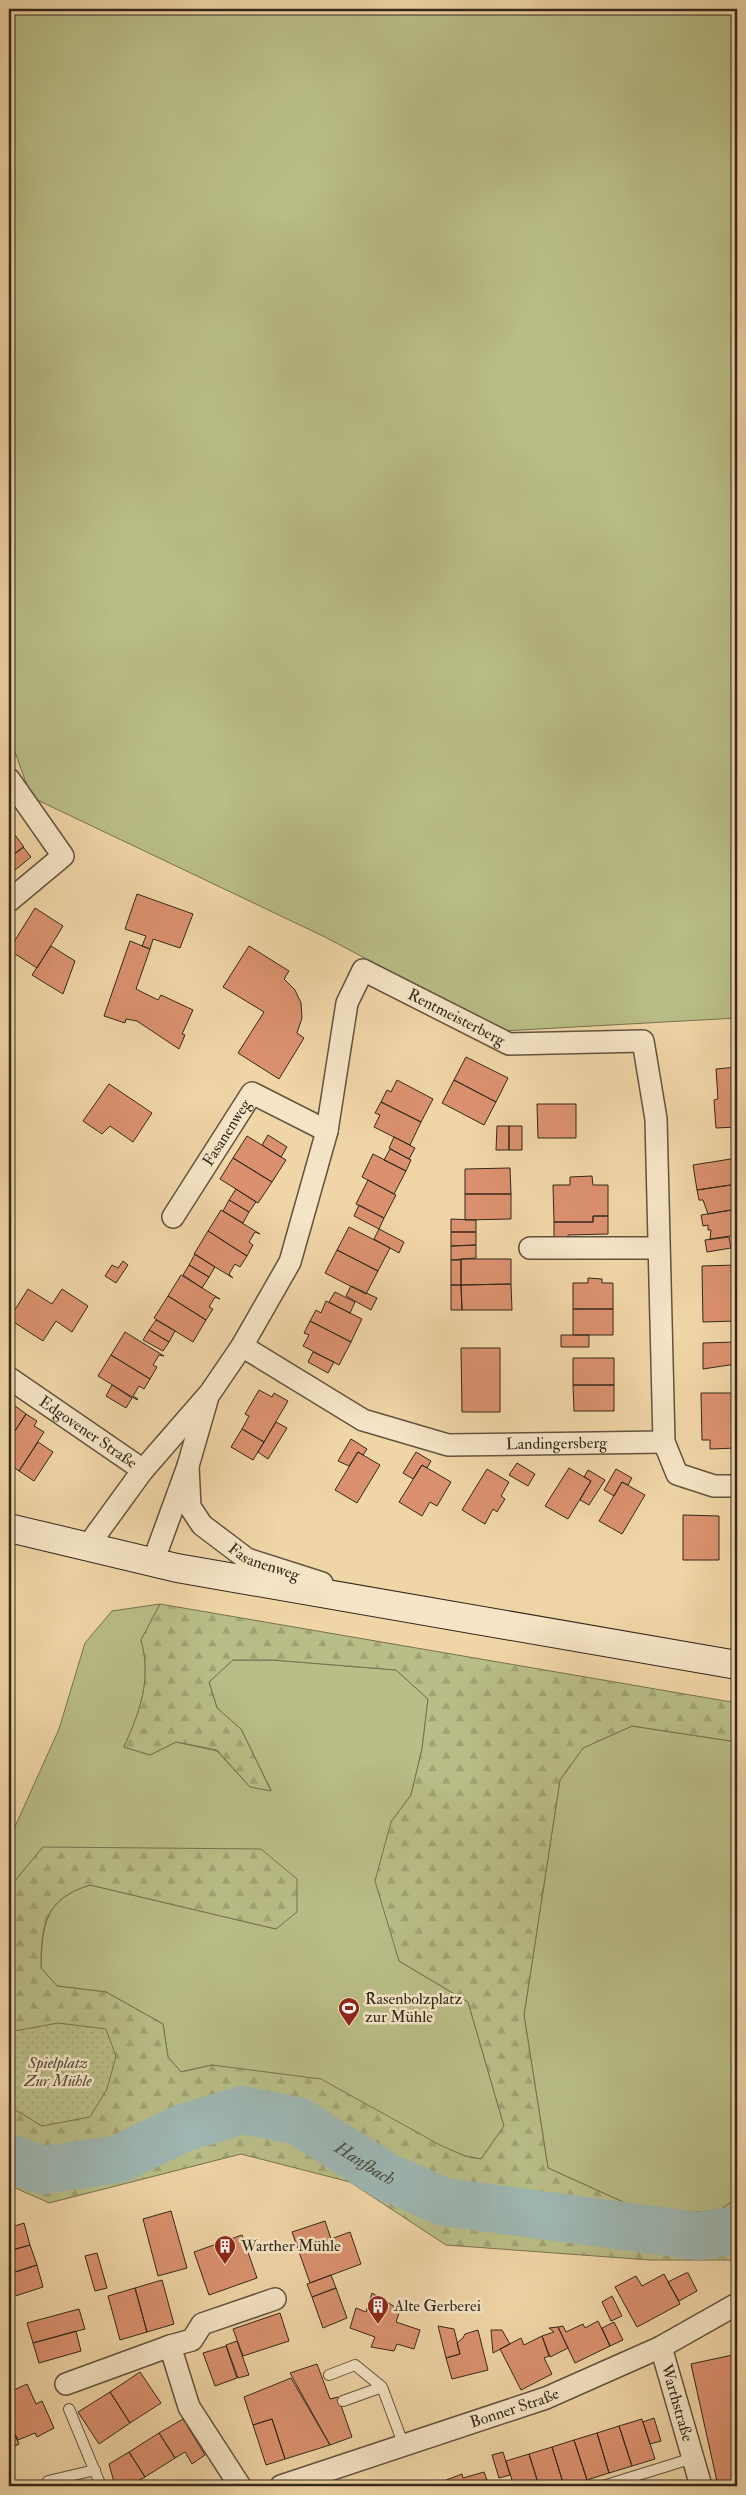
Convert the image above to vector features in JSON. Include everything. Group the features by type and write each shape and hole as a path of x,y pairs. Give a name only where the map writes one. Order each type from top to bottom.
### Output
{"main road":[{"path":"9,1528 153,1562 737,1665"}],"street":[{"path":"9,779 63,856 9,901"},
{"name":"Rentmeisterberg","path":"363,970 510,1044 643,1041 656,1119 658,1248"},
{"name":"Fasanenweg","path":"87,1547 143,1470 210,1393 242,1346 290,1262 326,1131 347,1003 363,970"},
{"name":"Fasanenweg","path":"173,1217 252,1092 326,1131"},
{"path":"530,1248 658,1248 664,1442 677,1474 714,1486 737,1486"},
{"name":"Landingersberg","path":"242,1346 364,1420 448,1445 664,1442"},
{"name":"Edgovener Straße","path":"9,1378 143,1470"},
{"name":"Fasanenweg","path":"153,1562 188,1466 210,1393"},
{"name":"Fasanenweg","path":"188,1466 190,1508 202,1525 247,1559 394,1606"},
{"path":"66,2384 170,2346 192,2340 202,2324 275,2300"},
{"name":"Bonner Straße","path":"281,2486 306,2482 404,2446 546,2398 661,2347 737,2304"},
{"path":"170,2346 188,2407 240,2486"},
{"name":"Warthstraße","path":"661,2347 701,2486"}],"lane":[{"path":"329,2375 355,2365 382,2386 404,2446"},
{"path":"343,2401 382,2386"},
{"path":"69,2409 101,2486"},
{"name":"Warthstraße","path":"603,2486 693,2458"},
{"path":"48,2482 95,2470"}],"green space":[{"path":"9,9 737,9 737,1018 502,1031 325,937 31,797 9,735"},
{"path":"160,1604 141,1640 145,1669 143,1695 124,1747 150,1755 176,1742 217,1751 250,1787 271,1790 241,1729 217,1708 209,1682 233,1660 273,1660 396,1670 428,1699 422,1749 411,1795 391,1822 399,1961 468,2002 504,2126 481,2159 465,2156 212,2065 181,2072 168,2057 163,2024 106,1992 57,1986 41,1968 43,1939 49,1916 63,1898 90,1885 276,1929 43,1847 9,1888 9,1840 59,1729 85,1643 112,1611"},
{"path":"160,1604 737,1703 737,1742 632,1726 583,1748 560,1780 524,2015 548,2168 654,2216 720,2210 737,2198 737,2260 650,2260 446,2245 350,2182 241,2154 49,2203 9,2185 9,1888 43,1847 261,1849 297,1879 297,1912 276,1929 90,1885 63,1898 54,1906 44,1927 41,1968 57,1986 106,1992 163,2024 168,2057 181,2072 212,2065 321,2079 440,2145 465,2156 481,2159 504,2126 468,2002 399,1961 375,1881 391,1822 411,1795 422,1749 428,1699 396,1670 273,1660 233,1660 209,1682 217,1708 241,1729 271,1791 250,1787 217,1750 176,1742 150,1755 124,1747 143,1695 145,1669 141,1640"},
{"path":"632,1726 737,1742 737,2198 720,2210 654,2216 548,2168 524,2015 560,1780 583,1748"},
{"name":"Spielplatz Zur Mühle","path":"58,2023 106,2029 116,2056 107,2089 90,2117 42,2126 9,2106 9,2032"}],"building":[{"path":"9,827 24,847 9,858"},
{"path":"23,847 31,857 9,875 9,858"},
{"path":"137,894 193,914 180,948 153,939 150,949 142,946 146,936 125,929"},
{"path":"35,908 63,926 37,968 9,950"},
{"path":"130,941 150,949 136,989 158,1000 161,995 193,1010 182,1034 185,1035 179,1049 137,1021 126,1019 125,1023 104,1016"},
{"path":"51,946 75,961 63,994 32,975"},
{"path":"249,946 289,971 284,979 295,990 301,1003 302,1018 297,1033 304,1038 279,1079 238,1053 264,1012 223,987"},
{"path":"466,1057 508,1078 496,1102 454,1080"},
{"path":"737,1067 737,1127 716,1128 714,1100 718,1099 716,1069"},
{"path":"397,1080 433,1099 421,1122 381,1102 387,1090 391,1092"},
{"path":"454,1080 496,1102 484,1125 442,1103"},
{"path":"109,1084 152,1113 133,1142 110,1126 102,1134 83,1121"},
{"path":"381,1102 421,1122 410,1145 374,1127 380,1115 375,1113"},
{"path":"537,1104 576,1104 576,1138 538,1138"},
{"path":"497,1126 509,1126 509,1150 496,1150"},
{"path":"509,1126 522,1126 522,1150 509,1150"},
{"path":"268,1135 287,1147 281,1157 262,1145"},
{"path":"247,1136 286,1160 272,1182 233,1158"},
{"path":"394,1137 415,1148 409,1159 389,1148"},
{"path":"390,1149 411,1160 406,1171 384,1160"},
{"path":"373,1154 406,1171 394,1194 362,1177"},
{"path":"233,1158 272,1182 258,1203 220,1179"},
{"path":"737,1158 737,1184 697,1190 693,1165"},
{"path":"510,1168 511,1194 465,1194 465,1169"},
{"path":"592,1176 593,1185 608,1185 608,1216 593,1216 593,1222 554,1222 553,1185 570,1185 570,1177"},
{"path":"368,1180 396,1195 384,1218 356,1204"},
{"path":"737,1184 737,1209 708,1214 703,1200 699,1200 697,1190"},
{"path":"236,1189 256,1202 249,1212 229,1200"},
{"path":"465,1194 511,1194 511,1219 465,1220"},
{"path":"229,1200 249,1212 243,1223 223,1211"},
{"path":"359,1205 384,1218 379,1229 354,1216"},
{"path":"737,1209 737,1235 710,1239 711,1230 708,1230 708,1225 703,1226 701,1215"},
{"path":"221,1210 260,1234 255,1232 249,1242 253,1245 247,1256 208,1231"},
{"path":"593,1216 608,1216 608,1234 568,1235 568,1239 554,1239 554,1222 593,1222"},
{"path":"451,1219 476,1220 476,1232 451,1232"},
{"path":"349,1227 390,1248 378,1271 337,1250"},
{"path":"379,1229 404,1242 399,1253 374,1239"},
{"path":"208,1231 247,1256 240,1267 235,1264 229,1274 233,1278 194,1254"},
{"path":"451,1232 476,1232 476,1245 451,1246"},
{"path":"729,1237 731,1248 707,1252 705,1240"},
{"path":"476,1245 476,1258 451,1260 451,1246"},
{"path":"337,1250 378,1271 366,1294 325,1273"},
{"path":"195,1254 215,1267 209,1277 189,1265"},
{"path":"461,1259 511,1259 511,1284 461,1285"},
{"path":"451,1260 461,1260 461,1285 451,1285"},
{"path":"123,1261 128,1265 116,1283 105,1276 112,1265 118,1268"},
{"path":"189,1265 209,1277 202,1288 183,1275"},
{"path":"737,1265 737,1321 703,1322 702,1266"},
{"path":"181,1275 220,1299 215,1297 209,1307 213,1309 206,1320 168,1296"},
{"path":"588,1278 602,1279 602,1283 613,1283 613,1309 573,1309 573,1283 588,1283"},
{"path":"511,1284 512,1310 462,1310 461,1285"},
{"path":"451,1285 461,1285 462,1310 451,1310"},
{"path":"351,1286 377,1298 371,1310 346,1296"},
{"path":"28,1289 52,1304 62,1289 88,1306 72,1332 56,1321 43,1341 9,1319"},
{"path":"335,1292 355,1302 350,1313 329,1302"},
{"path":"168,1296 206,1320 193,1342 154,1318"},
{"path":"326,1301 362,1319 351,1342 310,1321 316,1310 321,1313"},
{"path":"573,1309 613,1309 613,1335 573,1335"},
{"path":"156,1320 175,1331 169,1342 149,1330"},
{"path":"310,1321 351,1342 339,1365 303,1346 309,1335 304,1333"},
{"path":"149,1330 169,1342 163,1351 143,1340"},
{"path":"125,1332 164,1356 159,1355 153,1365 157,1367 150,1379 111,1355"},
{"path":"561,1335 589,1335 589,1347 561,1347"},
{"path":"735,1342 736,1364 703,1369 703,1343"},
{"path":"461,1348 500,1348 500,1412 462,1412"},
{"path":"313,1352 334,1362 328,1373 308,1362"},
{"path":"111,1355 150,1379 144,1389 139,1386 133,1396 137,1400 98,1376"},
{"path":"573,1358 614,1358 614,1385 573,1385"},
{"path":"112,1385 132,1398 126,1408 106,1396"},
{"path":"573,1385 614,1385 614,1411 574,1411"},
{"path":"259,1390 272,1397 274,1393 288,1401 264,1442 242,1429 249,1416 245,1414"},
{"path":"701,1393 732,1393 733,1415 737,1414 737,1448 710,1449 710,1440 702,1440"},
{"path":"14,1405 26,1414 9,1440 9,1409 11,1411"},
{"path":"26,1414 37,1421 34,1426 44,1432 19,1471 9,1464 9,1440"},
{"path":"276,1422 287,1428 268,1459 258,1452"},
{"path":"242,1429 264,1442 253,1460 231,1447"},
{"path":"351,1439 367,1449 363,1455 358,1452 349,1466 338,1461"},
{"path":"38,1442 53,1452 34,1481 19,1471"},
{"path":"358,1452 380,1465 357,1503 335,1490"},
{"path":"416,1452 431,1461 427,1468 422,1465 413,1479 403,1473"},
{"path":"517,1463 535,1474 528,1486 509,1475"},
{"path":"422,1465 451,1482 437,1506 430,1502 422,1516 399,1502"},
{"path":"569,1468 591,1481 568,1519 545,1506"},
{"path":"487,1469 509,1482 501,1496 505,1499 497,1512 493,1509 485,1524 462,1510"},
{"path":"616,1469 632,1478 628,1485 622,1482 614,1496 604,1490"},
{"path":"588,1470 605,1480 589,1505 580,1500 591,1481 584,1477"},
{"path":"622,1482 645,1495 622,1534 599,1521"},
{"path":"683,1515 719,1516 719,1560 683,1560"},
{"path":"171,2211 187,2268 158,2276 143,2219"},
{"path":"325,2221 331,2239 350,2232 361,2264 310,2283 292,2232"},
{"path":"24,2223 30,2245 9,2251 9,2228"},
{"name":"Warther Mühle","path":"242,2235 257,2278 209,2295 194,2252"},
{"path":"30,2245 37,2265 9,2274 9,2251"},
{"path":"97,2253 107,2288 95,2291 85,2256"},
{"path":"37,2265 43,2287 9,2298 9,2274"},
{"path":"688,2273 697,2291 679,2301 668,2282"},
{"path":"664,2274 680,2304 637,2327 615,2287 636,2276 642,2286"},
{"path":"331,2275 336,2288 312,2297 307,2284"},
{"path":"162,2280 174,2324 147,2332 135,2288"},
{"path":"135,2288 147,2332 120,2340 108,2296"},
{"path":"336,2288 347,2318 323,2328 312,2297"},
{"name":"Alte Gerberei","path":"372,2293 400,2310 396,2322 420,2330 414,2349 397,2344 394,2351 371,2347 375,2337 350,2328 356,2308 366,2312"},
{"path":"612,2296 622,2316 611,2321 602,2302"},
{"path":"79,2309 85,2329 33,2343 27,2323"},
{"path":"280,2313 289,2341 243,2356 233,2329"},
{"path":"598,2321 610,2346 575,2363 558,2327 563,2326 566,2332 583,2324 585,2328"},
{"path":"614,2322 623,2340 610,2346 602,2328"},
{"path":"438,2326 454,2329 460,2354 446,2358"},
{"path":"558,2327 568,2348 550,2357 542,2336 554,2332 549,2328"},
{"path":"478,2330 488,2370 452,2379 446,2358 460,2354 457,2343 465,2334"},
{"path":"491,2330 502,2330 510,2344 493,2353"},
{"path":"76,2331 81,2351 39,2363 33,2343"},
{"path":"542,2336 549,2356 544,2358 552,2374 521,2390 500,2349 521,2338 524,2345"},
{"path":"237,2341 249,2375 238,2378 226,2345"},
{"path":"226,2346 237,2378 215,2386 203,2353"},
{"path":"737,2354 737,2486 718,2486 691,2364"},
{"path":"317,2364 330,2399 338,2397 352,2437 330,2445 290,2373"},
{"path":"140,2372 161,2403 130,2423 110,2392"},
{"path":"291,2378 330,2445 285,2459 272,2419 253,2425 244,2397"},
{"path":"27,2384 36,2404 42,2401 54,2428 37,2437 35,2433 18,2440 9,2421 9,2388 13,2386 14,2390"},
{"path":"110,2392 130,2423 99,2444 78,2412"},
{"path":"654,2418 661,2441 650,2444 643,2422"},
{"path":"183,2419 205,2455 192,2464 185,2452 175,2458 159,2433"},
{"path":"272,2419 285,2459 266,2465 253,2425"},
{"path":"642,2419 655,2459 632,2466 619,2426"},
{"path":"9,2422 19,2444 9,2449"},
{"path":"619,2426 632,2466 609,2473 597,2433"},
{"path":"159,2433 175,2458 145,2477 129,2452"},
{"path":"597,2433 609,2473 587,2480 574,2440"},
{"path":"574,2440 587,2480 564,2486 552,2447"},
{"path":"552,2447 564,2486 539,2486 529,2454"},
{"path":"9,2450 14,2461 9,2463"},
{"path":"129,2452 145,2477 129,2486 115,2486 109,2464"},
{"path":"503,2452 510,2475 499,2478 492,2455"},
{"path":"529,2454 539,2486 514,2486 506,2461"},
{"path":"484,2472 489,2486 448,2486 446,2480 462,2474 463,2478"},
{"path":"674,2481 675,2486 663,2486 663,2485"}],"waterway":[{"name":"Hanfbach","path":"9,2158 42,2170 119,2159 183,2128 242,2110 298,2121 385,2176 444,2202 698,2236 737,2230"}],"place":[{"name":"Rasenbolzplatz zur Mühle","path":"349,2027"},
{"name":"Warther Mühle","path":"225,2265"},
{"name":"Alte Gerberei","path":"378,2325"}]}
